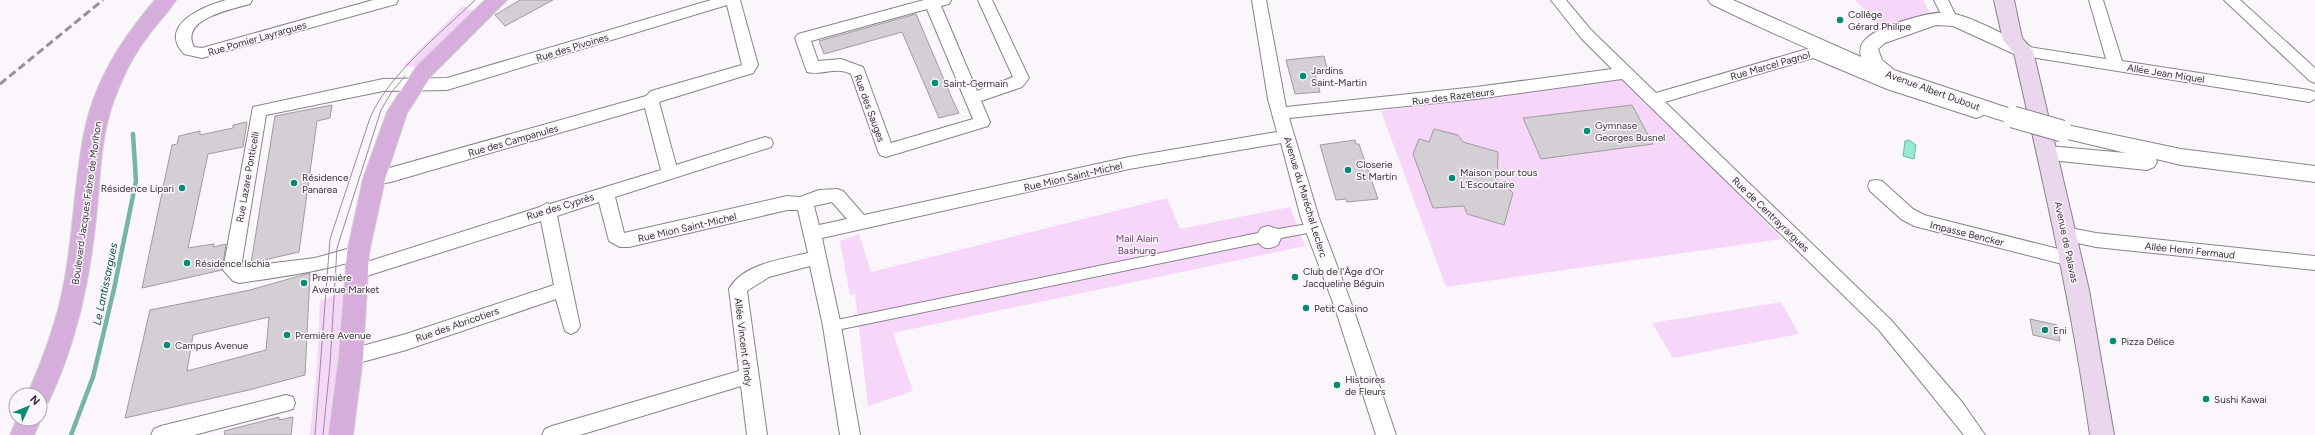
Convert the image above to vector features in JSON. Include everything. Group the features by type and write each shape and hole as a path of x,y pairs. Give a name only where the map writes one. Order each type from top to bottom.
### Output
{"main road":[{"name":"Boulevard Jacques Fabre de Morlhon","path":"43,387 56,357 71,308 79,263 95,129 101,108 122,57 138,34 166,0"},
{"path":"341,435 351,357 357,262 374,179 397,112 424,70 478,16 497,0"},
{"name":"Avenue de Palavas","path":"2004,0 2013,40 2023,51 2052,139 2065,234 2092,359 2102,435"},
{"name":"Avenue de Palavas","path":"2014,0 2028,45 2023,51"}],"street":[{"name":"Rue Pomier Layrargues","path":"245,0 209,11 189,23 184,31 183,40 187,49 195,54 202,53 391,0"},
{"name":"Rue des Pivoines","path":"415,84 447,84 728,0"},
{"name":"Rue des Campanules","path":"374,179 391,176 651,100 657,95 743,76 750,66 733,0"},
{"path":"973,98 1016,84 1021,78 985,0"},
{"name":"Avenue du Maréchal Leclerc","path":"1259,0 1269,61 1287,136 1314,228 1344,308 1386,435"},
{"name":"Rue de Centrayrargues","path":"1558,0 1586,34 1625,73 1885,325 1955,408 1975,435"},
{"path":"1717,0 1789,34 1887,75"},
{"path":"1941,0 1950,18 2023,51"},
{"path":"2096,0 2116,65"},
{"path":"2231,0 2315,77"},
{"name":"Rue des Sauges","path":"935,1 982,122 886,152 858,71 849,65 832,63 812,68 803,38 935,1"},
{"name":"Avenue Albert Dubout","path":"1950,18 1934,20 1882,36 1869,45 1868,54 1876,66 1887,75 2013,117 2052,139"},
{"name":"Allée Jean Miquel","path":"2023,51 2309,96"},
{"name":"Rue Marcel Pagnol","path":"1653,100 1814,52 1893,85 2052,139"},
{"name":"Rue des Razeteurs","path":"1281,113 1454,96 1625,73"},
{"name":"Rue Lazare Ponticelli","path":"357,262 296,266 239,276 232,270 259,112 383,85 415,84"},
{"path":"651,100 670,173"},
{"name":"Rue Mion Saint-Michel","path":"814,233 861,224 1129,163 1287,136"},
{"path":"2052,139 2260,172 2292,172"},
{"path":"2052,139 2315,174"},
{"name":"Rue des Cyprès","path":"357,262 547,210 670,173 765,142"},
{"name":"Impasse Bencker","path":"1876,186 1907,214 1920,221 2070,258"},
{"name":"Rue Mion Saint-Michel","path":"605,192 615,236 620,240 629,240 787,203 803,204 809,200 832,194 837,196 861,224"},
{"path":"803,204 807,209 814,233 832,326 850,435"},
{"path":"547,210 571,326"},
{"path":"832,326 1262,237 1263,234 1268,231 1276,234 1314,228"},
{"name":"Allée Henri Fermaud","path":"2065,234 2096,240 2315,263"},
{"name":"Allée Vincent d'Indy","path":"757,435 738,289 743,282 754,276 818,257"},
{"name":"Rue des Abricotiers","path":"351,357 406,342 563,289"},
{"path":"552,435 749,376"},
{"path":"161,435 286,403"}],"green space":[{"path":"1855,0 1923,0 1931,15 1881,26"},
{"path":"463,6 476,12 433,50 419,67 403,66"},
{"path":"1626,79 1782,239 1446,287 1381,111"},
{"name":"Mail Alain Bashung","path":"1167,198 1180,229 1290,207 1305,246 893,333 913,391 868,406 855,294 850,295 840,241 859,234 871,272"},
{"path":"346,292 331,435 310,435 317,367 320,300"},
{"path":"1781,302 1799,334 1673,358 1652,323"}],"shaded area":[{"path":"1909,140 1916,145 1914,159 1903,156 1905,141"}],"building":[{"path":"520,0 553,0 505,26 495,15"},
{"name":"Saint-Germain","path":"916,14 959,113 939,118 902,32 824,54 819,41"},
{"name":"Jardins Saint-Martin","path":"1324,56 1328,72 1315,74 1320,92 1295,94 1286,60"},
{"name":"Résidence Panarea","path":"332,105 330,118 317,121 299,252 251,263 275,116"},
{"name":"Gymnase Georges Busnel","path":"1632,105 1653,144 1541,159 1523,118"},
{"name":"Résidence Lipari","path":"247,122 243,147 208,154 188,248 214,244 213,247 226,244 222,270 142,288 172,145 177,144 179,136 200,131 200,135 233,128 233,125"},
{"name":"Maison pour tous L'Escoutaïre","path":"1434,129 1458,135 1463,142 1498,152 1497,185 1508,188 1513,193 1504,225 1467,214 1464,206 1433,208 1413,154 1419,139 1429,142"},
{"name":"Closerie St Martin","path":"1355,140 1356,144 1359,144 1378,199 1347,202 1346,199 1336,200 1320,145"},
{"name":"Campus Avenue","path":"310,273 305,375 249,390 125,418 150,310 250,290","holes":["269,317 266,350 187,371 193,335"]},
{"name":"Eni","path":"2030,319 2057,325 2060,341 2033,335"},
{"path":"279,417 279,420 293,417 291,435 225,435 224,431"}],"waterway":[{"name":"Le Lantissargues","path":"71,435 93,377 114,289 136,181 133,134"}],"tram line":[{"path":"315,435 330,239 370,118 378,102 402,70 475,0"},
{"path":"323,435 330,365 337,248 381,110 391,93 405,76"}],"railway":[{"path":"0,84 103,0"}],"place":[{"name":"Collège Gérard Philipe","path":"1840,20"},
{"name":"Jardins Saint-Martin","path":"1303,76"},
{"name":"Saint-Germain","path":"935,83"},
{"name":"Gymnase Georges Busnel","path":"1587,131"},
{"name":"Closerie St Martin","path":"1348,170"},
{"name":"Maison pour tous L'Escoutaïre","path":"1452,178"},
{"name":"Résidence Panarea","path":"294,183"},
{"name":"Résidence Lipari","path":"182,188"},
{"name":"Résidence Ischia","path":"187,263"},
{"name":"Club de l'Âge d'Or Jacqueline Béguin","path":"1295,277"},
{"name":"Première Avenue Market","path":"304,283"},
{"name":"Petit Casino","path":"1306,308"},
{"name":"Eni","path":"2045,330"},
{"name":"Première Avenue","path":"287,335"},
{"name":"Pizza Délice","path":"2113,341"},
{"name":"Campus Avenue","path":"167,345"},
{"name":"Histoires de Fleurs","path":"1337,385"},
{"name":"Sushi Kawai","path":"2206,399"}]}
